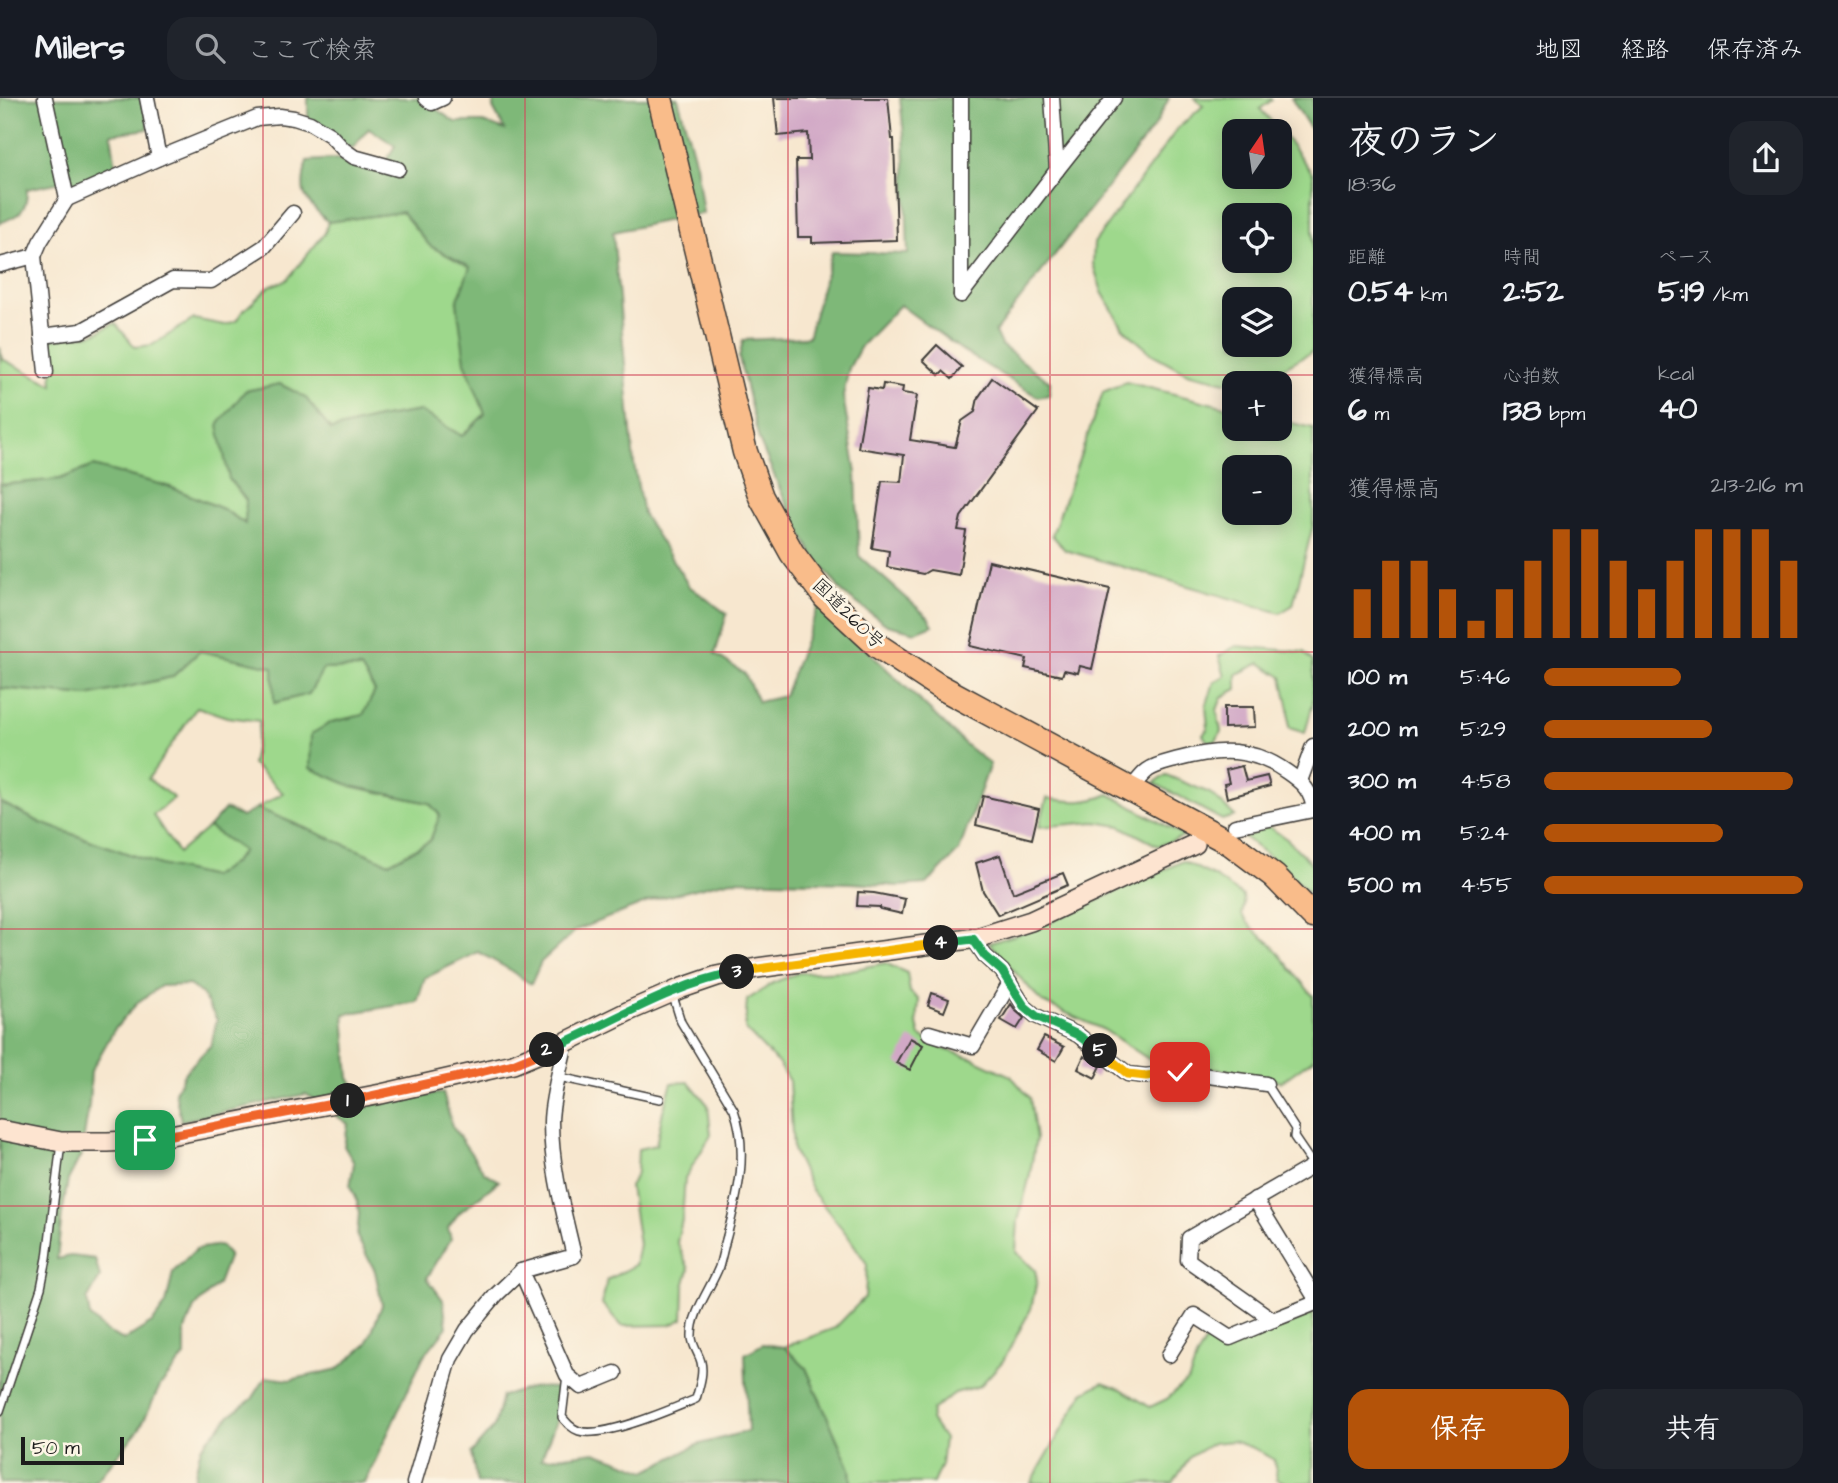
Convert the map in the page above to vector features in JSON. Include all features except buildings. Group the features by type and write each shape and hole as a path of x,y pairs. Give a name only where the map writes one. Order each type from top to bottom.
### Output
{"highway":[{"name":"国道260号","path":"660,98 745,452 761,497 792,553 825,597 878,646 937,685 1230,843 1275,876 1313,916"}],"street":[{"path":"45,98 67,199"},
{"path":"148,98 159,158"},
{"path":"426,98 432,103 443,98"},
{"path":"961,98 961,295 1114,98"},
{"path":"1052,98 1057,170"},
{"path":"46,372 34,256 67,199 257,118 280,116 310,123 330,135 354,158 398,169"},
{"path":"42,336 81,331 173,280 211,281 264,247 293,213"},
{"path":"0,265 34,256"},
{"path":"1300,781 1313,746"},
{"path":"1130,790 1147,771 1157,766 1189,757 1232,751 1271,761 1300,781 1310,793 1313,804"},
{"path":"1235,826 1313,810"},
{"path":"0,1130 61,1142 145,1140 381,1094 513,1064 671,992 717,976 757,968 973,939 1031,921 1195,844"},
{"path":"973,939 985,956 1002,971 1024,1006 1036,1016 1078,1035 1128,1074 1146,1076 1180,1072 1266,1084"},
{"path":"929,1032 973,1046 1010,983"},
{"path":"414,1483 450,1359 467,1330 496,1295 521,1271 575,1256 553,1152 551,1120 566,1042"},
{"path":"1273,1320 1188,1260 1189,1238 1313,1166"},
{"path":"1255,1199 1313,1294"},
{"path":"521,1271 568,1375 581,1387 615,1373"},
{"path":"1169,1355 1194,1315 1230,1338 1313,1304"}],"lane":[{"path":"568,1375 562,1417 569,1426 582,1432 604,1431 696,1399 701,1363 692,1338 697,1313 719,1267 732,1220 739,1187 742,1144 734,1110 681,1021 671,992"},
{"path":"559,1077 660,1098"},
{"path":"1266,1084 1295,1129 1294,1137 1313,1166"},
{"path":"0,1411 41,1288 61,1142"}],"green space":[{"path":"0,98 143,98 149,129 111,134 117,173 74,193 71,180 27,189 26,203 21,212 0,223"},
{"path":"308,98 420,98 455,122 483,122 505,130 493,108 495,98 678,98 696,164 703,213 613,232 634,464 643,514 689,586 727,614 715,654 745,674 758,702 784,696 819,604 966,745 990,764 959,851 927,884 900,886 732,880 656,899 576,930 541,962 531,984 478,952 425,978 417,1002 344,1014 349,1078 369,1103 443,1093 452,1126 484,1172 499,1181 459,1213 448,1228 451,1239 427,1278 443,1300 447,1327 423,1357 365,1483 193,1483 201,1447 231,1414 252,1399 266,1377 290,1380 338,1369 367,1344 382,1305 375,1271 357,1237 359,1213 350,1186 354,1163 344,1146 348,1124 306,1094 181,1121 175,1092 185,1072 211,1045 217,1020 202,994 189,985 161,986 138,1002 114,1030 91,1071 89,1106 81,1155 68,1180 57,1259 71,1256 95,1259 100,1277 87,1300 90,1317 107,1332 124,1340 153,1322 166,1304 173,1272 196,1249 220,1245 229,1255 218,1284 194,1308 185,1330 185,1356 160,1386 140,1428 98,1479 91,1483 0,1483 0,802 41,823 160,865 212,877 234,862 243,851 209,827 225,809 242,817 257,808 389,863 430,841 440,815 429,803 351,786 310,768 311,734 332,722 363,715 375,691 361,668 323,669 309,694 274,703 273,667 200,651 172,677 88,696 0,688 0,485 60,479 93,466 170,487 223,509 245,524 246,500 229,479 218,425 245,391 280,384 305,397 331,430 420,411 462,436 485,414 465,362 457,302 470,267 430,246 402,212 328,222 313,207 303,189 307,161 336,159 367,168 381,168 395,146 369,128 352,149 308,119"},
{"path":"900,98 1169,98 1156,124 995,332 1001,345 1050,382 1049,395 1038,397 963,351 900,305 861,346 849,368 843,396 856,473 859,556 928,617 933,625 916,632 887,625 843,593 812,553 786,503 759,440 739,358 743,340 808,337 832,252 908,254"},
{"path":"1194,98 1271,98 1272,100 1260,109 1269,119 1222,119 1222,189 1292,189 1292,146 1313,174 1313,351 1281,369 1222,371 1222,381 1187,373 1152,354 1123,328 1102,292 1093,264 1094,243 1178,128 1203,106"},
{"path":"1291,98 1313,98 1313,133"},
{"path":"402,212 430,246 470,267 465,362 485,414 462,436 420,411 331,430 305,397 280,384 245,391 229,479 246,500 246,524 223,509 170,487 93,466 60,479 0,485 0,347 2,359 53,385 50,339 93,334 115,323 135,347 152,345 194,319 224,325 236,321 270,286 287,280 325,233 328,222"},
{"path":"1126,382 1222,406 1222,441 1292,441 1292,423 1313,428 1313,525 1293,605 1280,613 1065,550 1052,535 1103,392"},
{"path":"1236,646 1304,652 1313,662 1313,703 1305,733 1289,728 1289,709 1282,677 1260,663 1237,674 1237,689 1222,697 1217,710 1221,731 1216,741 1207,741 1203,735 1208,728 1206,707 1214,682 1225,676 1219,656"},
{"path":"200,651 273,667 275,703 309,694 323,669 361,668 375,691 363,715 332,722 351,786 429,803 440,815 430,841 389,863 257,808 283,793 252,764 260,721 227,717 197,707 148,779 174,798 153,815 178,853 209,827 243,851 234,862 212,877 160,865 41,823 0,802 0,688 88,696 172,677"},
{"path":"1166,775 1210,793 1235,816 1222,820 1154,783"},
{"path":"1109,794 1185,836 1158,846 1120,826 1095,822 1039,827 1047,798 1079,801"},
{"path":"1268,826 1288,840 1313,865 1313,897 1285,869 1244,837"},
{"path":"1183,861 1215,877 1243,896 1242,915 1253,929 1272,945 1313,996 1313,1059 1281,1082 1240,1072 1153,1062 1104,1030 1042,1002 989,943 1033,930"},
{"path":"885,963 907,973 910,992 919,1000 917,1024 920,1036 944,1049 972,1058 1011,1076 1030,1098 1036,1139 1018,1221 1016,1252 1035,1270 1037,1280 1031,1309 1003,1361 980,1386 955,1393 932,1410 931,1420 944,1439 941,1465 933,1483 851,1483 850,1469 806,1368 784,1347 835,1328 865,1297 867,1264 812,1191 793,1150 789,1081 778,1063 745,1029 747,1000 775,982 798,973 846,971"},
{"path":"689,1082 708,1105 711,1135 685,1178 682,1220 677,1242 689,1269 684,1287 683,1319 671,1325 622,1326 602,1304 607,1280 635,1265 639,1244 630,1187 637,1172 638,1149 656,1145 672,1083"},
{"path":"1313,1313 1313,1483 1286,1483 1277,1479 1274,1460 1233,1441 1213,1443 1190,1457 1173,1483 1031,1483 1083,1393 1103,1382 1121,1389 1150,1407 1167,1399 1189,1379 1206,1340 1230,1345"},
{"path":"763,1344 784,1347 806,1368 850,1469 851,1483 477,1483 471,1453 494,1427 502,1396 534,1387 559,1388 560,1412 541,1459 595,1452 646,1471 697,1445 748,1431 745,1354"}],"route":[{"path":"145,1140 381,1094 513,1064 631,1010 717,976 757,968 973,939 985,956 1002,971 1024,1006 1036,1016 1078,1035 1128,1074 1146,1076 1180,1072"}]}
